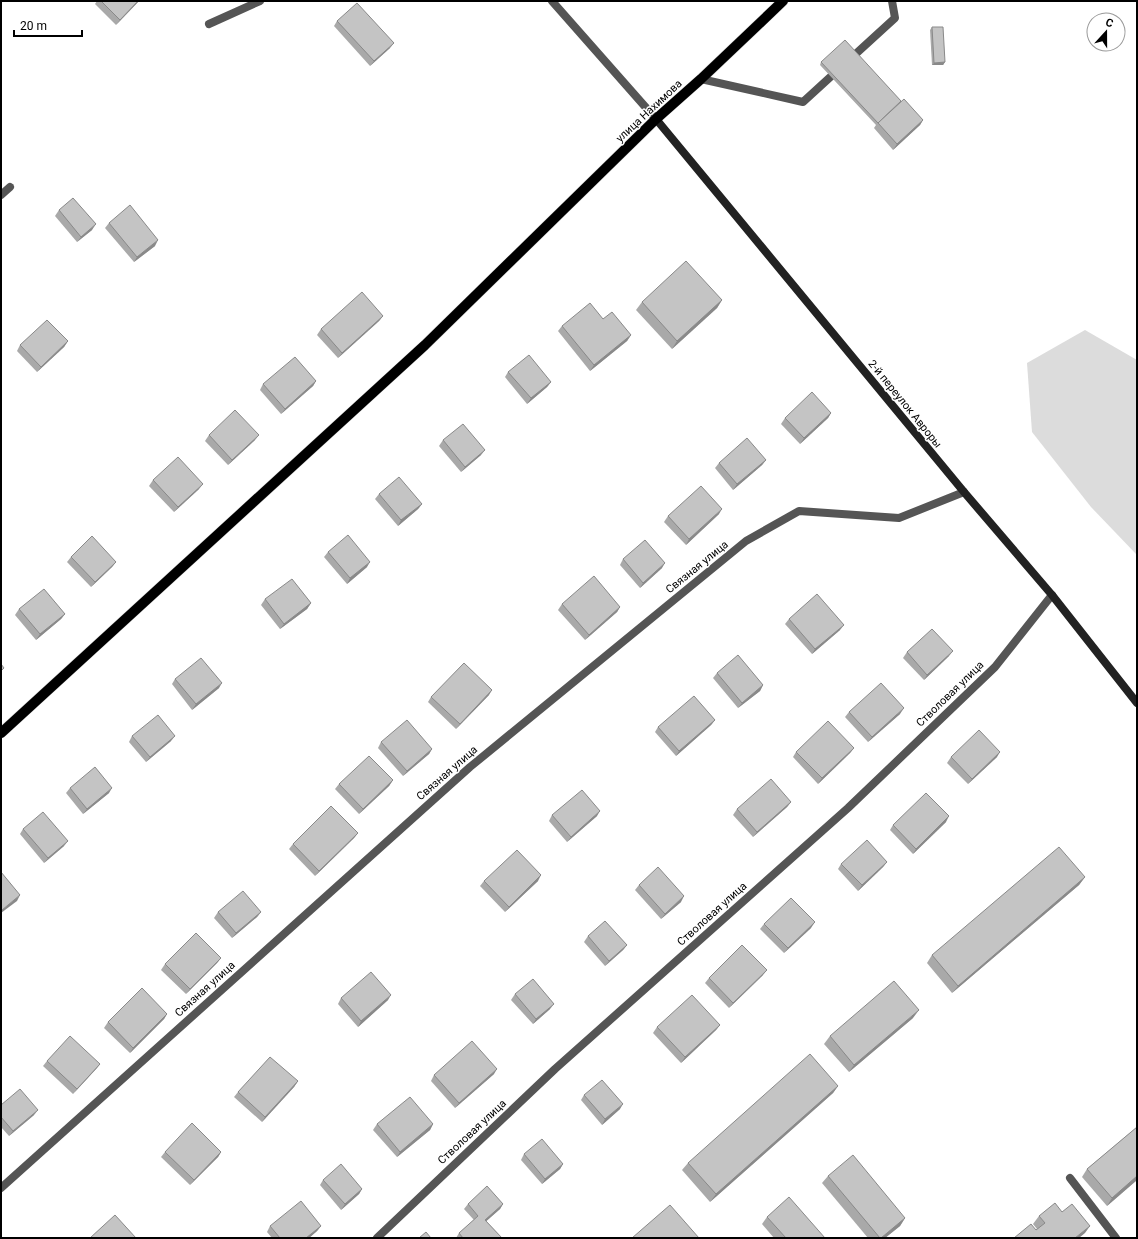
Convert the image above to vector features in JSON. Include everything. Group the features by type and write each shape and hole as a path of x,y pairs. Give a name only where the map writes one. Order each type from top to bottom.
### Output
{"main road":[{"name":"улица Нахимова","path":"1,734 425,344 656,120 702,79 783,1"}],"street":[{"path":"209,24 260,1"},
{"path":"552,1 656,120"},
{"path":"702,79 803,102 895,18 892,1"},
{"name":"2-й переулок Авроры","path":"656,120 964,492 1052,595 1137,703"},
{"path":"1,195 10,187"},
{"name":"Связная улица","path":"1,1188 470,767 746,541 799,511 899,518 964,492"},
{"name":"Стволовая улица","path":"377,1238 555,1069 848,808 995,667 1052,595"},
{"path":"1070,1178 1116,1238"}],"shaded area":[{"path":"1085,330 1137,360 1137,555 1091,507 1032,432 1027,363"}],"building":[{"path":"101,1 138,1 120,20"},
{"path":"357,3 394,43 374,61 337,21"},
{"path":"932,27 943,27 945,62 934,63"},
{"path":"845,40 901,101 878,123 821,62"},
{"path":"904,99 923,120 897,144 878,123"},
{"path":"73,198 96,224 81,237 59,210"},
{"path":"130,205 158,240 137,257 109,223"},
{"path":"686,261 722,300 677,341 642,302"},
{"path":"362,292 383,316 342,353 321,329"},
{"path":"590,303 603,319 612,312 631,335 594,365 562,326"},
{"path":"47,320 68,341 41,367 20,345"},
{"path":"529,355 551,382 531,398 508,372"},
{"path":"295,357 316,381 285,409 263,384"},
{"path":"812,392 831,413 804,438 785,418"},
{"path":"235,410 259,435 232,460 209,435"},
{"path":"463,424 485,450 465,467 443,440"},
{"path":"747,438 766,460 737,484 719,463"},
{"path":"178,457 203,484 178,507 153,480"},
{"path":"399,477 422,504 401,520 379,494"},
{"path":"701,486 722,509 689,539 668,516"},
{"path":"348,535 370,562 350,578 328,552"},
{"path":"92,536 116,562 95,582 71,557"},
{"path":"645,540 665,563 643,583 623,559"},
{"path":"594,576 620,607 589,635 562,604"},
{"path":"292,579 311,603 284,624 265,599"},
{"path":"44,589 65,614 40,634 19,609"},
{"path":"817,594 844,625 815,649 789,619"},
{"path":"932,629 953,651 927,675 907,652"},
{"path":"738,655 763,685 742,703 717,673"},
{"path":"201,658 222,683 196,704 175,679"},
{"path":"464,663 492,690 460,724 431,697"},
{"path":"1,664 4,668 1,671"},
{"path":"881,683 904,708 872,737 849,712"},
{"path":"694,696 715,720 679,751 658,727"},
{"path":"158,715 175,736 150,757 132,736"},
{"path":"407,720 432,749 407,771 381,742"},
{"path":"828,721 854,748 822,778 796,752"},
{"path":"979,730 1000,752 972,779 951,757"},
{"path":"369,756 393,780 363,809 339,784"},
{"path":"95,767 112,788 87,809 70,788"},
{"path":"771,779 791,802 757,832 737,809"},
{"path":"582,790 600,811 571,837 552,815"},
{"path":"926,793 949,816 916,849 893,825"},
{"path":"331,806 358,833 319,871 293,844"},
{"path":"43,812 68,841 48,858 23,829"},
{"path":"867,840 887,862 862,885 841,864"},
{"path":"1059,847 1085,877 958,986 932,955"},
{"path":"517,850 541,875 509,907 484,881"},
{"path":"658,867 684,896 665,914 639,885"},
{"path":"1,872 20,895 2,910 1,909"},
{"path":"243,891 261,912 236,933 218,912"},
{"path":"791,898 815,922 788,948 764,924"},
{"path":"605,921 627,945 609,961 588,936"},
{"path":"196,933 221,958 190,989 165,964"},
{"path":"742,945 767,970 733,1003 709,978"},
{"path":"371,972 391,995 361,1021 341,998"},
{"path":"533,979 554,1004 536,1019 515,994"},
{"path":"894,981 919,1010 854,1065 830,1036"},
{"path":"142,988 167,1014 133,1048 108,1022"},
{"path":"692,995 720,1025 685,1057 657,1027"},
{"path":"70,1036 100,1064 77,1089 47,1061"},
{"path":"472,1041 497,1069 459,1103 434,1075"},
{"path":"810,1054 838,1086 716,1194 688,1163"},
{"path":"270,1057 298,1081 265,1117 238,1092"},
{"path":"602,1080 623,1104 605,1119 584,1095"},
{"path":"20,1089 38,1110 13,1131 1,1117 1,1105"},
{"path":"410,1097 433,1124 400,1152 377,1124"},
{"path":"192,1123 221,1152 194,1180 165,1152"},
{"path":"1137,1127 1137,1176 1112,1198 1087,1169"},
{"path":"542,1139 563,1164 545,1179 524,1154"},
{"path":"853,1155 905,1218 881,1238 828,1176"},
{"path":"341,1164 362,1189 345,1204 323,1180"},
{"path":"487,1186 503,1204 485,1220 502,1238 463,1238 459,1233 478,1216 468,1204"},
{"path":"789,1197 825,1238 786,1238 767,1217"},
{"path":"301,1201 321,1226 306,1238 280,1238 270,1226"},
{"path":"1055,1203 1062,1212 1072,1204 1090,1226 1075,1238 1014,1238 1031,1224 1036,1230 1045,1223 1039,1216"},
{"path":"670,1205 699,1238 632,1238"},
{"path":"115,1215 136,1238 90,1238"},
{"path":"426,1232 431,1238 419,1238"}]}
